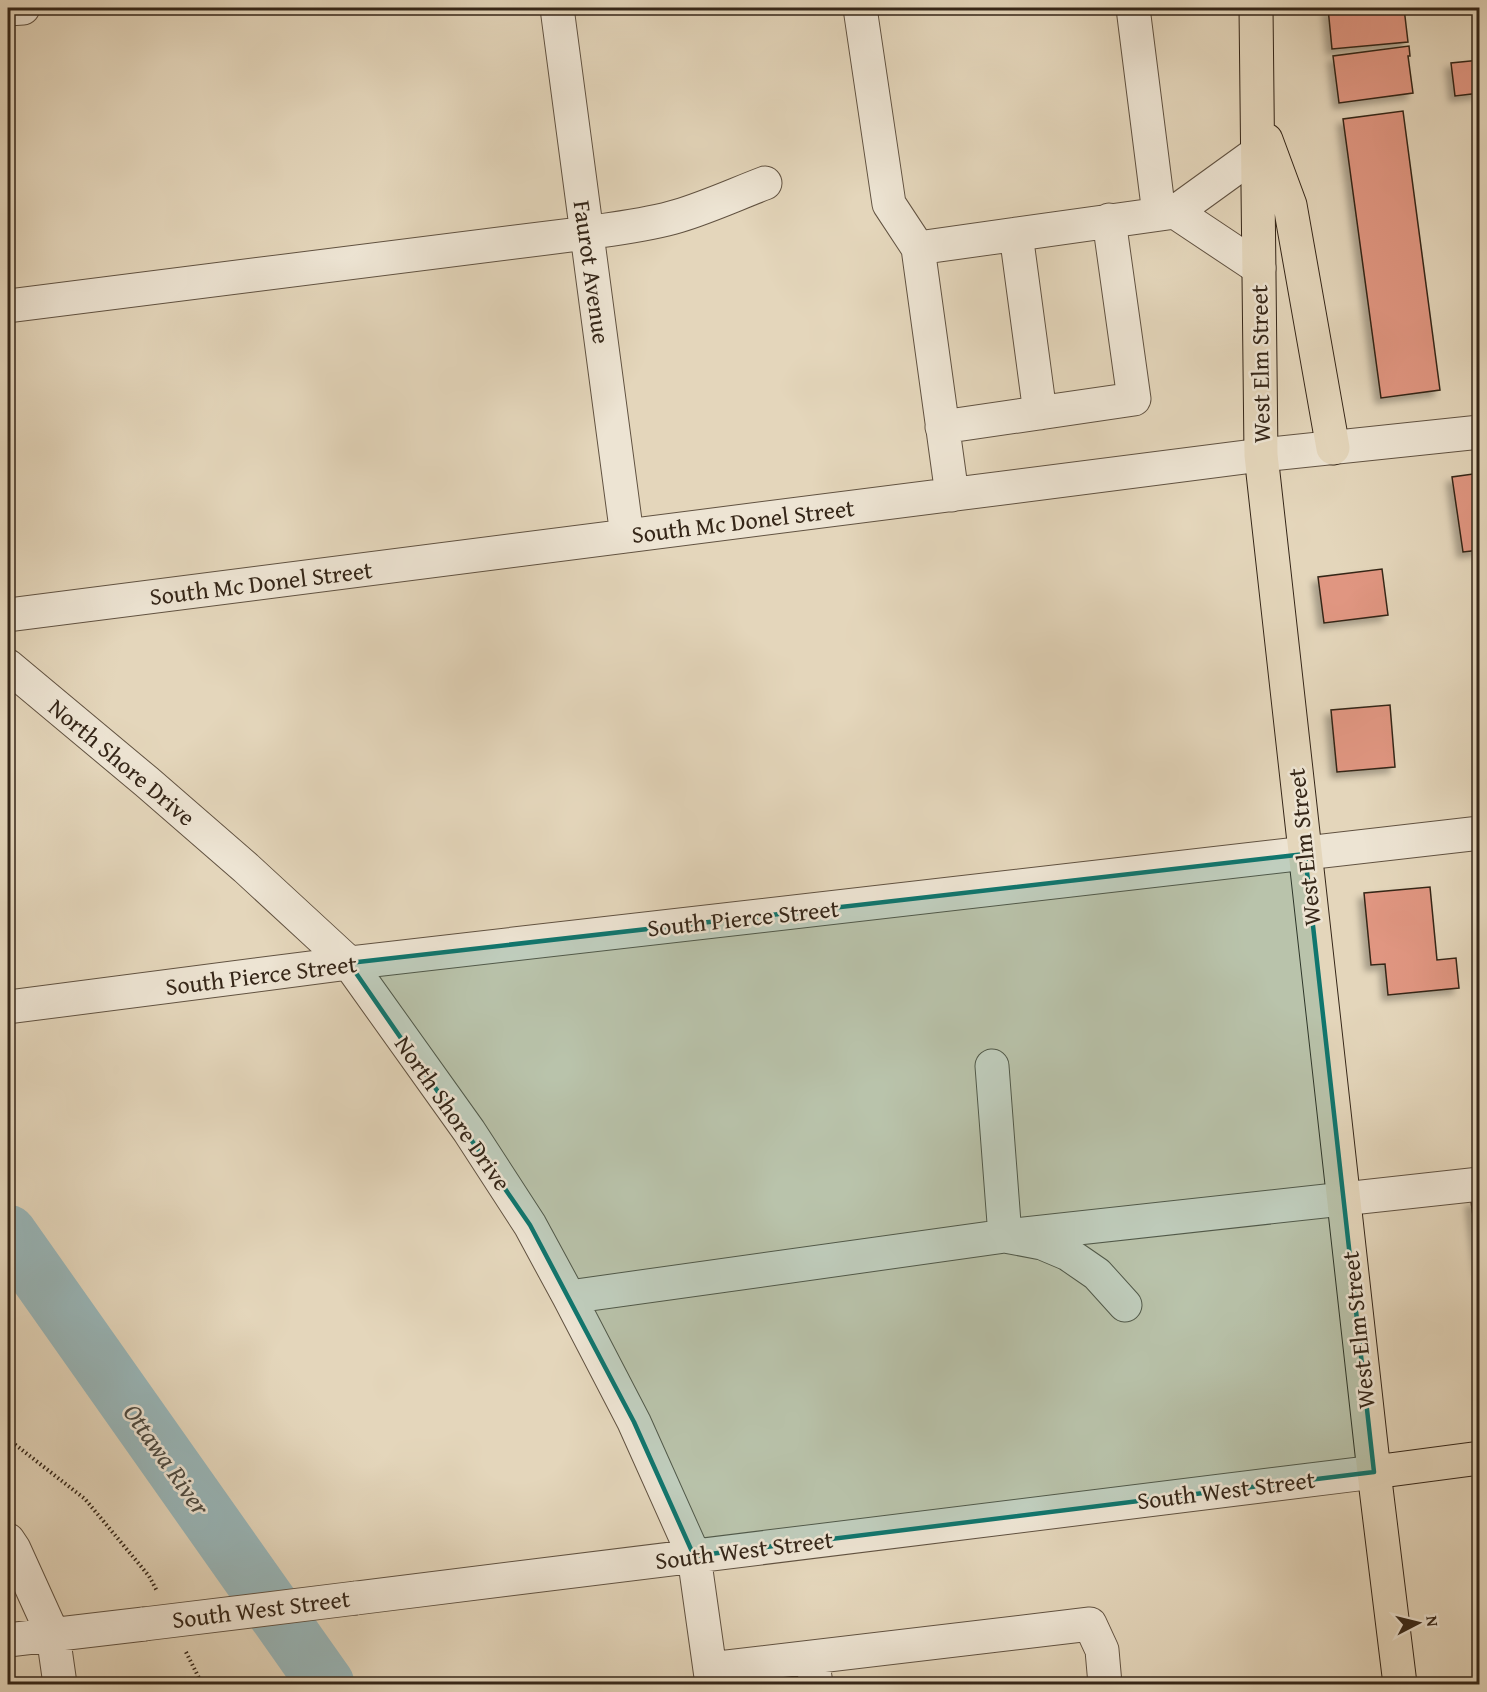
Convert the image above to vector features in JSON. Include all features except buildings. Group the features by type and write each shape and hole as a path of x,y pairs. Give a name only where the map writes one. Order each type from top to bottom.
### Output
{"main road":[{"name":"West Elm Street","path":"1256,8 1261,455 1374,1472 1400,1684"},
{"path":"1258,119 1290,205 1333,448"},
{"name":"South West Street","path":"1374,1472 1479,1458"}],"street":[{"path":"8,9 23,8"},
{"name":"Faurot Avenue","path":"557,8 627,536"},
{"path":"860,8 889,204 918,248 952,495"},
{"path":"1133,8 1167,213 1259,268"},
{"path":"918,248 1167,213 1258,152"},
{"path":"8,306 587,233 676,217 710,206 765,183"},
{"path":"942,427 1134,399 1109,220"},
{"path":"1016,234 1040,413"},
{"name":"South Mc Donel Street","path":"8,615 1261,455 1479,432"},
{"name":"North Shore Drive","path":"8,666 246,868 349,963 475,1141 530,1225 569,1297 634,1422 694,1556 711,1677"},
{"name":"South Pierce Street","path":"8,1007 349,963 1479,833"},
{"path":"992,1066 1005,1236"},
{"path":"569,1297 1005,1236 1479,1184"},
{"path":"1005,1236 1042,1243 1068,1254 1097,1274 1125,1305"},
{"name":"South West Street","path":"8,1640 53,1635 151,1610 356,1598 1374,1472"},
{"path":"8,1540 53,1635 60,1684"},
{"path":"711,1677 814,1671 1090,1624 1102,1650 1105,1684"}],"path":[{"path":"8,1439 85,1498 149,1576 151,1610"},
{"path":"183,1645 202,1684"}],"highlighted area":[{"path":"1305,854 1374,1472 694,1556 634,1422 530,1225 349,963"}],"waterway":[{"name":"Ottawa River","path":"8,1233 326,1684"}]}
